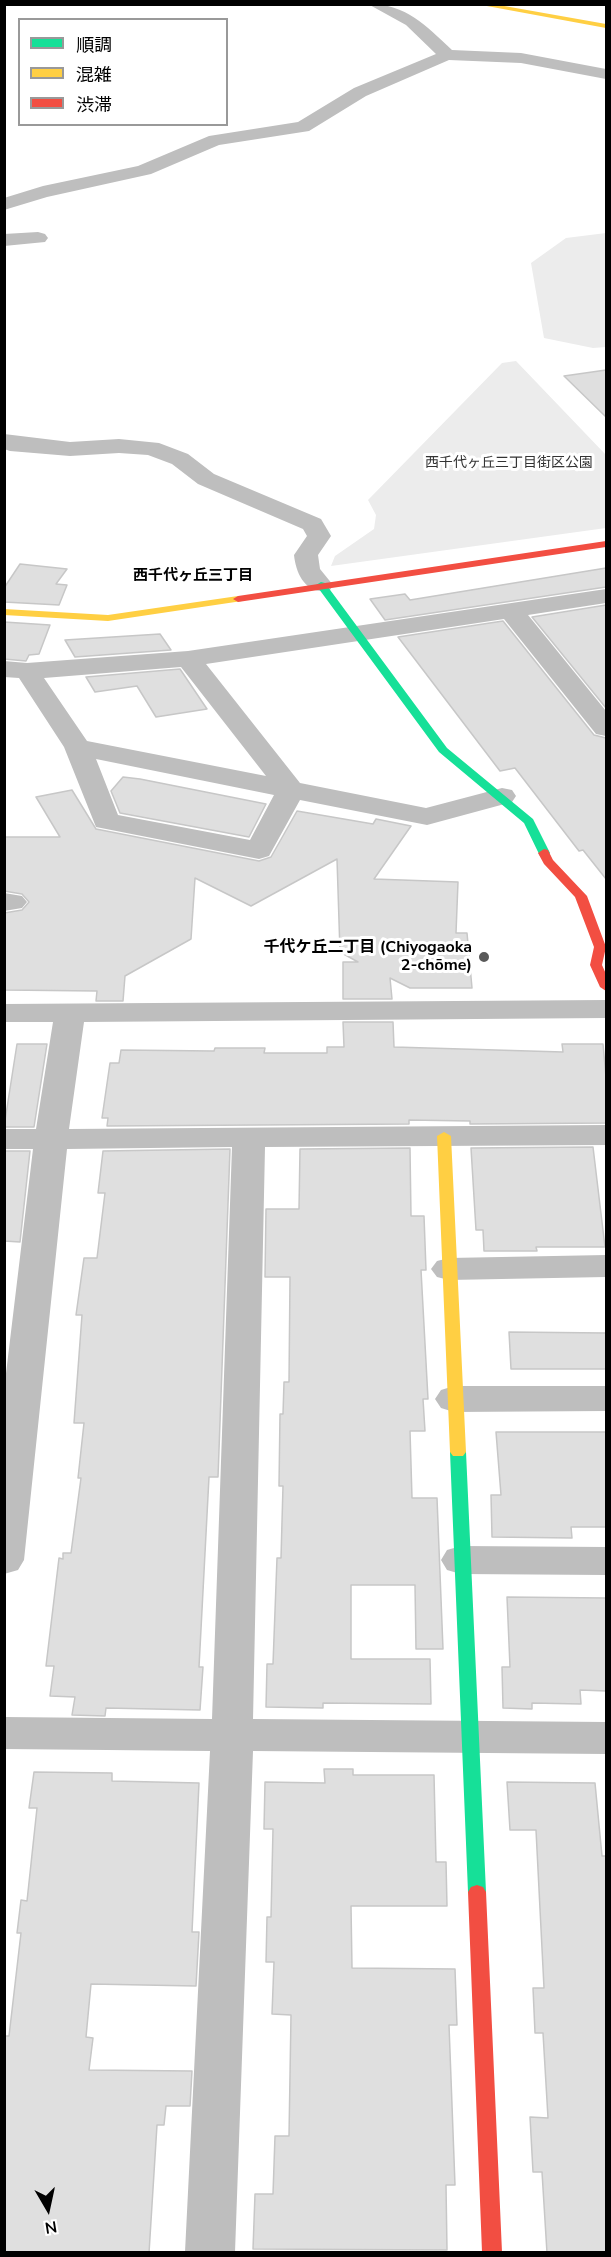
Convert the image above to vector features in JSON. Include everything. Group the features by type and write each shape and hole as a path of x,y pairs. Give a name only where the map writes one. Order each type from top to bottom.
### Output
{"street":[{"path":"376,4 412,22 447,55"},
{"path":"480,4 606,26"},
{"path":"4,204 43,192 144,170 170,157 215,140 303,127 360,92 447,55 521,58 606,74"},
{"path":"4,240 38,238"},
{"path":"4,441 10,444 70,448 119,446 151,448 180,459 206,479 313,524 319,536 306,555 308,571 358,633 442,750 502,796 529,821 548,861 581,896 603,946 596,965 606,987"},
{"path":"4,612 108,618 606,544"},
{"path":"16,670 188,659 606,596"},
{"path":"510,610 606,728"},
{"path":"188,659 291,790"},
{"path":"16,670 78,747 106,820 259,850 291,790"},
{"path":"78,747 427,817 502,796"},
{"path":"4,1012 606,1009"},
{"path":"4,1560 51,1139 70,1013"},
{"path":"444,1136 492,2253"},
{"path":"4,1139 606,1136"},
{"path":"210,2253 231,1737 249,1137"},
{"path":"449,1269 606,1266"},
{"path":"454,1399 606,1399"},
{"path":"461,1560 606,1561"},
{"path":"4,1733 231,1737 606,1738"}],"green space":[{"path":"606,233 606,347 593,348 544,338 531,263 566,238"},
{"name":"西千代ヶ丘三丁目街区公園","path":"516,361 606,455 606,528 331,566 335,556 374,529 376,515 368,500 502,363"}],"building":[{"path":"606,370 606,417 564,376"},
{"path":"20,564 67,569 56,584 67,585 59,605 4,602 4,588"},
{"path":"606,568 606,587 385,620 370,599 405,594 410,600"},
{"path":"606,605 606,708 532,617"},
{"path":"503,621 594,735 606,738 606,879 583,850 579,851 515,768 500,771 398,637"},
{"path":"4,622 50,625 39,654 29,655 26,661 4,659"},
{"path":"160,634 171,650 75,657 65,640"},
{"path":"180,669 207,709 156,717 137,686 95,692 86,677"},
{"path":"123,777 266,804 249,837 120,813 111,791"},
{"path":"72,790 96,829 259,861 271,857 297,811 373,824 376,819 411,826 374,879 458,882 456,933 467,933 472,988 410,988 390,978 392,999 343,999 343,962 358,962 340,952 337,859 251,906 195,878 191,939 125,976 123,1001 96,1001 97,991 4,990 4,913 22,910 29,902 22,894 4,891 4,837 60,837 36,797"},
{"path":"343,1022 393,1022 394,1047 563,1052 562,1044 603,1044 606,1123 470,1124 470,1121 409,1120 409,1124 107,1126 108,1118 102,1118 110,1063 119,1063 121,1050 214,1051 215,1048 265,1048 264,1053 327,1053 327,1047 344,1047"},
{"path":"17,1044 47,1044 34,1127 4,1127"},
{"path":"593,1147 605,1247 536,1247 537,1251 484,1251 483,1230 476,1230 471,1148"},
{"path":"410,1148 411,1216 424,1216 426,1270 421,1270 428,1399 423,1399 425,1431 410,1431 412,1498 437,1498 443,1649 416,1649 415,1585 351,1585 351,1659 430,1659 431,1704 323,1703 323,1708 266,1707 267,1664 273,1664 277,1558 281,1558 283,1486 279,1486 280,1414 283,1414 284,1382 289,1382 290,1277 265,1277 266,1209 299,1209 300,1149"},
{"path":"230,1149 218,1477 209,1477 199,1667 203,1667 200,1710 106,1708 105,1716 72,1715 75,1697 50,1696 54,1666 46,1666 59,1558 63,1559 63,1553 71,1553 81,1478 78,1478 84,1423 74,1423 82,1315 76,1315 84,1258 97,1258 105,1193 98,1193 103,1151"},
{"path":"4,1151 30,1151 20,1242 4,1241"},
{"path":"509,1332 606,1333 606,1369 511,1369"},
{"path":"496,1432 606,1432 606,1527 571,1527 572,1538 492,1537 491,1495 501,1495"},
{"path":"507,1597 606,1598 606,1691 580,1690 581,1704 532,1703 532,1709 503,1708 502,1667 510,1667"},
{"path":"324,1769 353,1769 353,1775 434,1775 436,1862 446,1862 447,1906 351,1906 352,1968 455,1969 457,2025 449,2025 455,2185 446,2185 447,2250 253,2249 255,2194 273,2194 275,2136 289,2136 291,2015 272,2014 274,1962 266,1962 267,1917 271,1917 273,1829 264,1829 265,1782 325,1783"},
{"path":"34,1772 112,1773 112,1781 199,1783 192,1932 199,1932 196,1986 91,1984 86,2037 93,2038 89,2070 192,2071 190,2106 166,2106 164,2125 157,2125 149,2253 4,2253 4,2036 9,2036 21,1933 17,1933 21,1900 27,1901 37,1808 29,1808"},
{"path":"507,1782 595,1783 602,1856 606,1856 606,2253 547,2253 542,2172 533,2172 530,2117 548,2118 543,2033 535,2033 533,1988 544,1988 536,1830 510,1830"}],"traffic: fast":[{"path":"321,585 443,750 529,821 544,853"},
{"path":"458,1452 477,1892"}],"traffic: slow":[{"path":"479,4 606,26"},
{"path":"4,612 108,618 238,599"},
{"path":"444,1136 458,1452"}],"traffic: jam":[{"path":"238,599 606,544"},
{"path":"544,853 548,861 581,896 600,947 596,965 606,987"},
{"path":"477,1892 492,2252"}],"place":[{"name":"千代ケ丘二丁目 (Chiyogaoka 2-chōme)","path":"484,957"}],"district":[{"name":"西千代ヶ丘三丁目","path":"193,576"}]}
